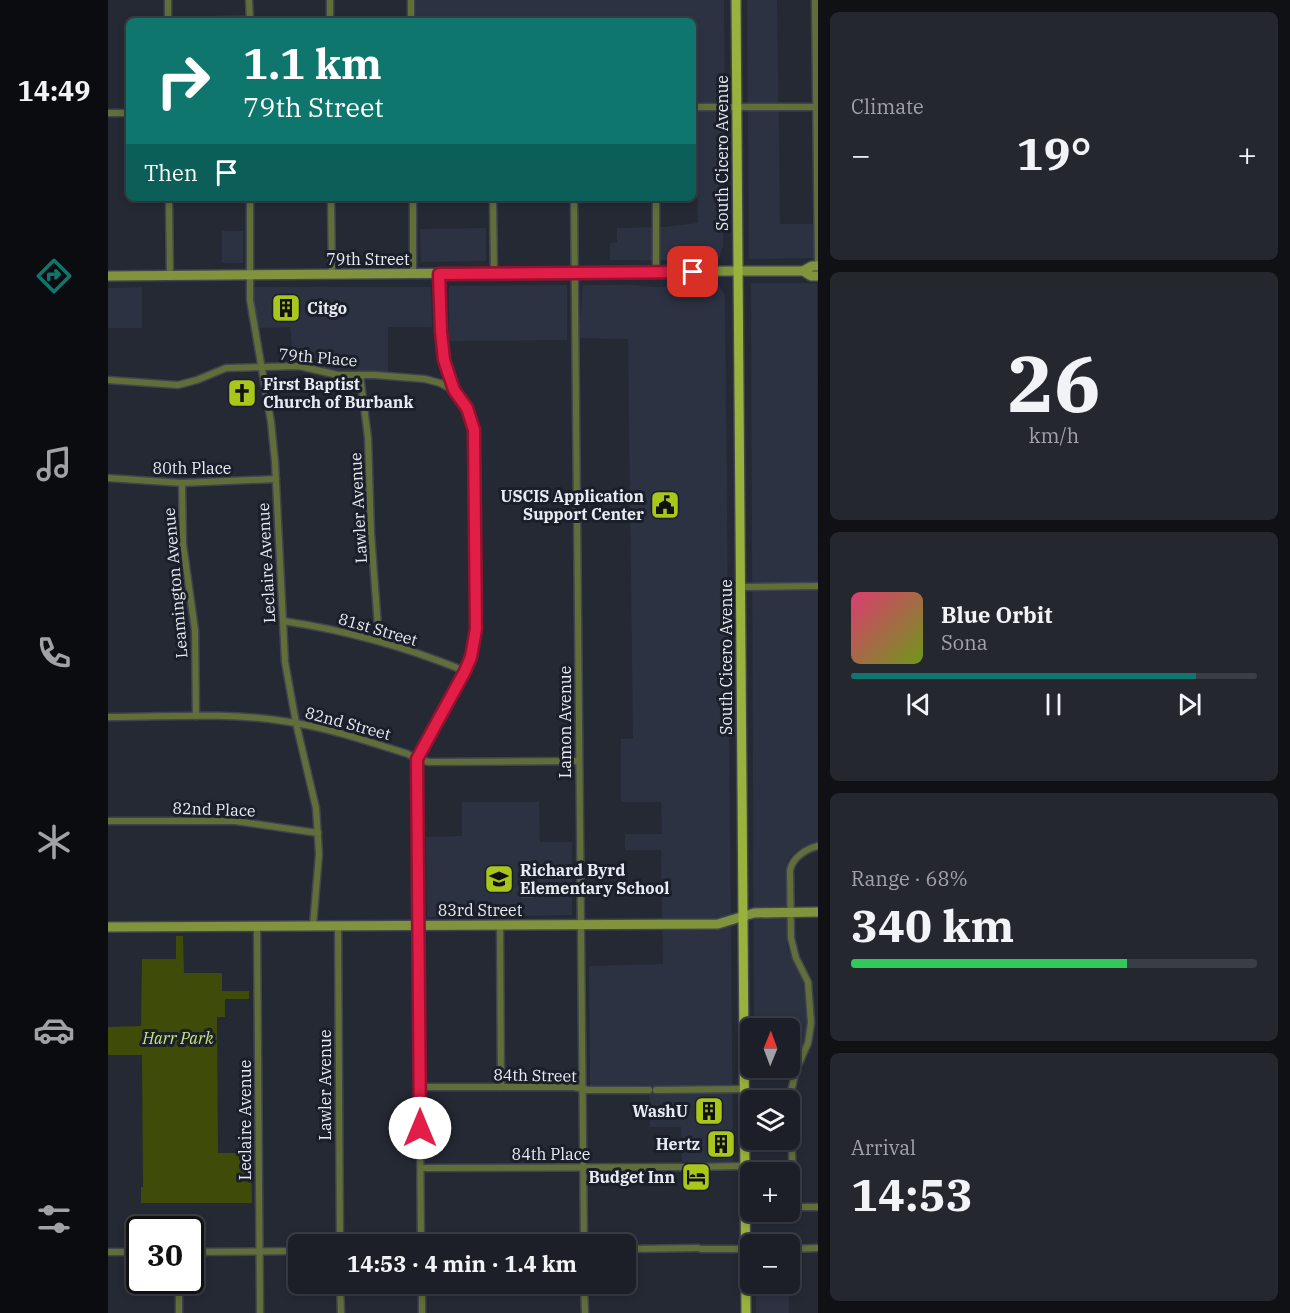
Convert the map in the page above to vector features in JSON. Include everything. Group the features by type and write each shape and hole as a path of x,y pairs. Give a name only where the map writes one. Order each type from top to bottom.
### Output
{"main road":[{"name":"South Cicero Avenue","path":"736,0 745,1162"},
{"path":"818,265 803,271 811,276 818,276"},
{"name":"79th Street","path":"108,276 803,271"},
{"name":"83rd Street","path":"108,927 718,924 754,913 818,912"},
{"name":"South Cicero Avenue","path":"746,1313 747,1294"}],"street":[{"path":"168,0 168,18"},
{"path":"249,0 250,18"},
{"path":"330,0 330,18"},
{"path":"411,0 411,18"},
{"path":"815,0 818,265"},
{"path":"696,107 817,107"},
{"path":"108,113 126,113"},
{"path":"169,201 170,276"},
{"name":"Leclaire Avenue","path":"250,201 250,300 271,422 287,677 316,808 319,854 313,926"},
{"path":"331,201 332,274"},
{"path":"413,201 413,274"},
{"path":"493,201 494,273"},
{"name":"Lamon Avenue","path":"574,201 584,1234"},
{"path":"656,201 656,272"},
{"path":"422,1234 417,759 465,671 471,657 476,629 474,430 467,408 454,390 442,346 439,274"},
{"name":"79th Place","path":"108,380 178,385 226,368 299,366 333,374 425,379 454,390"},
{"name":"Lawler Avenue","path":"360,375 368,438 371,533 379,641"},
{"name":"80th Place","path":"108,478 182,483 276,479"},
{"name":"Leamington Avenue","path":"182,483 183,544 195,630 196,716"},
{"path":"740,586 818,586"},
{"name":"81st Street","path":"283,621 321,627 379,641 431,657 465,671"},
{"name":"82nd Street","path":"108,717 239,717 296,723 361,739 429,762 579,761"},
{"name":"82nd Place","path":"108,821 236,821 318,833"},
{"path":"791,1162 791,1092 796,1070 808,1043 811,1023 808,982 793,949 790,870 791,864 801,855 818,846"},
{"path":"500,925 501,1087"},
{"name":"Leclaire Avenue","path":"257,926 260,1313"},
{"name":"Lawler Avenue","path":"338,926 340,1234"},
{"name":"84th Street","path":"420,1087 744,1089"},
{"path":"690,1167 740,1166"},
{"name":"84th Place","path":"421,1168 682,1167"},
{"path":"800,1207 818,1207"},
{"path":"800,1248 818,1248"},
{"path":"636,1249 740,1249"},
{"path":"204,1252 288,1251"},
{"path":"108,1252 126,1252"},
{"path":"178,1294 179,1313"},
{"path":"340,1294 341,1313"},
{"path":"422,1294 422,1313"},
{"path":"585,1294 585,1313"}],"shaded area":[{"path":"416,0 724,0 725,157 723,246 719,259 712,261 610,260 610,243 617,242 617,228 663,227 698,223 696,18 416,18"},
{"path":"747,0 777,0 780,224 817,224 817,258 749,259"},
{"path":"486,228 486,261 421,262 420,229"},
{"path":"222,231 243,231 243,263 222,263"},
{"path":"751,283 817,283 818,842 799,849 790,857 786,865 787,947 802,980 805,997 807,1029 800,1050 800,1018 754,1018"},
{"path":"567,285 567,340 449,341 449,286"},
{"path":"583,285 655,287 713,285 719,286 725,295 733,1162 682,1162 681,1127 650,1127 649,1085 590,1086 589,966 663,964 661,850 625,850 625,834 662,834 661,802 621,802 621,739 633,738 628,339 579,338"},
{"path":"142,287 142,328 108,328 108,288"},
{"path":"252,287 431,287 432,327 388,327 388,372 328,370 294,362 290,327 258,328"},
{"name":"Richard Byrd Elementary School","path":"462,802 539,802 540,842 572,842 572,915 427,917 426,837 462,836"},
{"path":"756,1294 789,1294 789,1313 756,1313"}],"green space":[{"path":"521,879 534,879 534,898 521,898"},
{"name":"Harr Park","path":"176,936 183,936 184,973 222,973 222,991 249,991 249,999 225,999 225,1017 217,1017 218,1153 251,1153 252,1203 141,1203 141,1187 143,1187 142,1055 108,1055 108,1027 141,1026 142,959 176,959"}],"place":[{"name":"Citgo","path":"286,308"},
{"name":"First Baptist Church of Burbank","path":"242,393"},
{"name":"USCIS Application Support Center","path":"665,505"},
{"name":"Richard Byrd Elementary School","path":"499,879"},
{"name":"WashU","path":"709,1111"},
{"name":"Hertz","path":"721,1144"},
{"name":"Budget Inn","path":"696,1177"}],"route":[{"path":"420,1128 417,759 465,671 471,657 476,629 474,430 467,408 454,390 444,360 439,274 693,272"}]}
